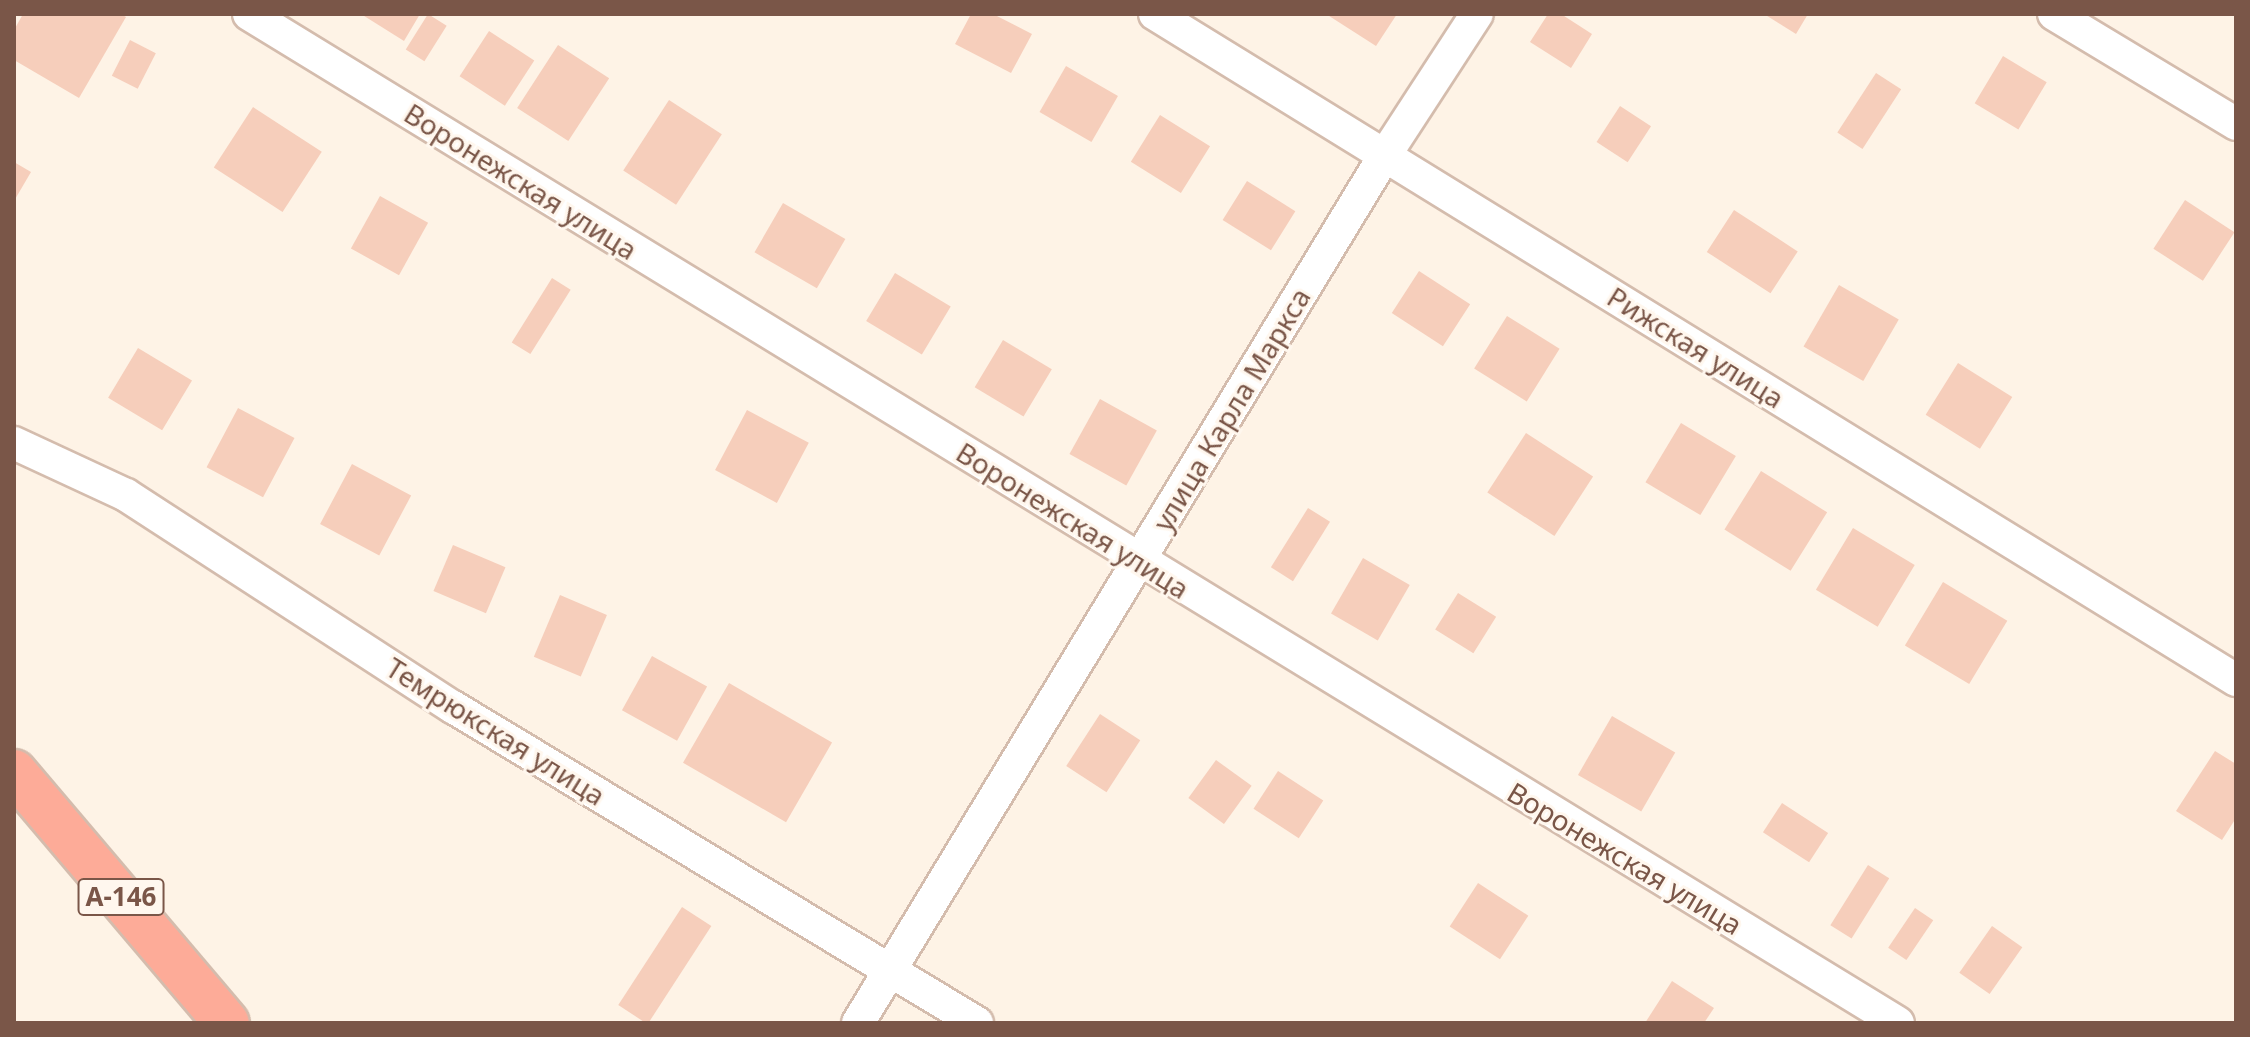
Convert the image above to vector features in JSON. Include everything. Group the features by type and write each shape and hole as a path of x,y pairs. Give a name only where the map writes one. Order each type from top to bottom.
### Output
{"highway":[{"name":"А-146","path":"14,772 227,1023"}],"street":[{"name":"Воронежская улица","path":"249,14 1898,1023"},
{"name":"Рижская улица","path":"1155,14 2236,680"},
{"name":"улица Карла Маркса","path":"858,1023 1385,155 1477,14"},
{"path":"2054,14 2236,124"},
{"name":"Темрюкская улица","path":"14,443 126,495 453,707 977,1023"}],"building":[{"path":"23,14 121,14 126,17 79,98 14,60 14,30"},
{"path":"361,14 420,14 404,41"},
{"path":"428,14 447,26 424,61 406,50"},
{"path":"971,14 993,14 1032,34 1011,73 955,44"},
{"path":"1326,14 1397,14 1376,46"},
{"path":"1548,14 1561,14 1592,34 1571,68 1530,42"},
{"path":"1764,14 1808,14 1796,34"},
{"path":"489,31 534,60 505,106 460,76"},
{"path":"130,40 156,53 138,89 112,76"},
{"path":"558,45 609,78 568,141 517,108"},
{"path":"2003,56 2047,82 2018,129 1975,103"},
{"path":"1066,66 1118,96 1091,142 1040,112"},
{"path":"1876,73 1901,89 1862,149 1837,133"},
{"path":"669,100 722,134 676,205 623,170"},
{"path":"1620,106 1651,126 1628,162 1597,142"},
{"path":"253,107 322,152 283,212 214,167"},
{"path":"1160,115 1210,146 1181,193 1131,162"},
{"path":"14,162 31,172 14,201"},
{"path":"1247,181 1295,211 1271,250 1223,220"},
{"path":"380,196 428,223 399,275 351,248"},
{"path":"2185,200 2234,232 2203,281 2153,249"},
{"path":"783,203 845,239 817,288 754,252"},
{"path":"1734,210 1798,251 1771,293 1707,252"},
{"path":"1419,271 1470,304 1443,346 1392,313"},
{"path":"895,273 951,306 922,354 866,321"},
{"path":"552,278 571,290 530,354 512,342"},
{"path":"1839,285 1899,320 1863,381 1804,346"},
{"path":"1507,316 1560,349 1527,401 1474,369"},
{"path":"1003,340 1052,369 1024,417 975,387"},
{"path":"138,348 192,380 162,430 108,398"},
{"path":"1958,363 2012,397 1980,449 1926,415"},
{"path":"1100,399 1157,431 1126,486 1069,454"},
{"path":"238,408 295,438 263,497 207,467"},
{"path":"747,410 809,443 777,503 715,470"},
{"path":"1681,423 1736,456 1700,515 1645,482"},
{"path":"1526,433 1593,477 1554,536 1487,493"},
{"path":"352,464 411,495 379,555 320,524"},
{"path":"1761,471 1827,512 1791,571 1724,530"},
{"path":"1308,508 1330,522 1293,581 1271,567"},
{"path":"1853,528 1915,565 1878,627 1816,590"},
{"path":"453,545 505,567 486,613 433,591"},
{"path":"1363,558 1410,585 1378,640 1331,613"},
{"path":"1943,582 2007,621 1969,684 1905,645"},
{"path":"1458,593 1496,617 1473,653 1435,629"},
{"path":"560,595 607,615 581,677 534,657"},
{"path":"652,656 707,687 677,741 622,710"},
{"path":"729,683 832,742 786,822 683,763"},
{"path":"1100,714 1140,740 1106,792 1066,766"},
{"path":"1612,716 1675,753 1641,811 1578,775"},
{"path":"2215,751 2236,764 2236,818 2222,840 2176,811"},
{"path":"1216,760 1252,786 1224,824 1188,798"},
{"path":"1278,771 1323,800 1299,838 1253,809"},
{"path":"1782,803 1828,833 1809,862 1763,832"},
{"path":"1868,865 1889,878 1852,938 1830,925"},
{"path":"1478,883 1528,916 1500,959 1450,927"},
{"path":"682,907 711,926 648,1023 618,1005"},
{"path":"1915,908 1933,920 1906,960 1888,948"},
{"path":"1992,926 2022,947 1990,994 1959,973"},
{"path":"1672,981 1714,1008 1704,1023 1645,1023"}]}
